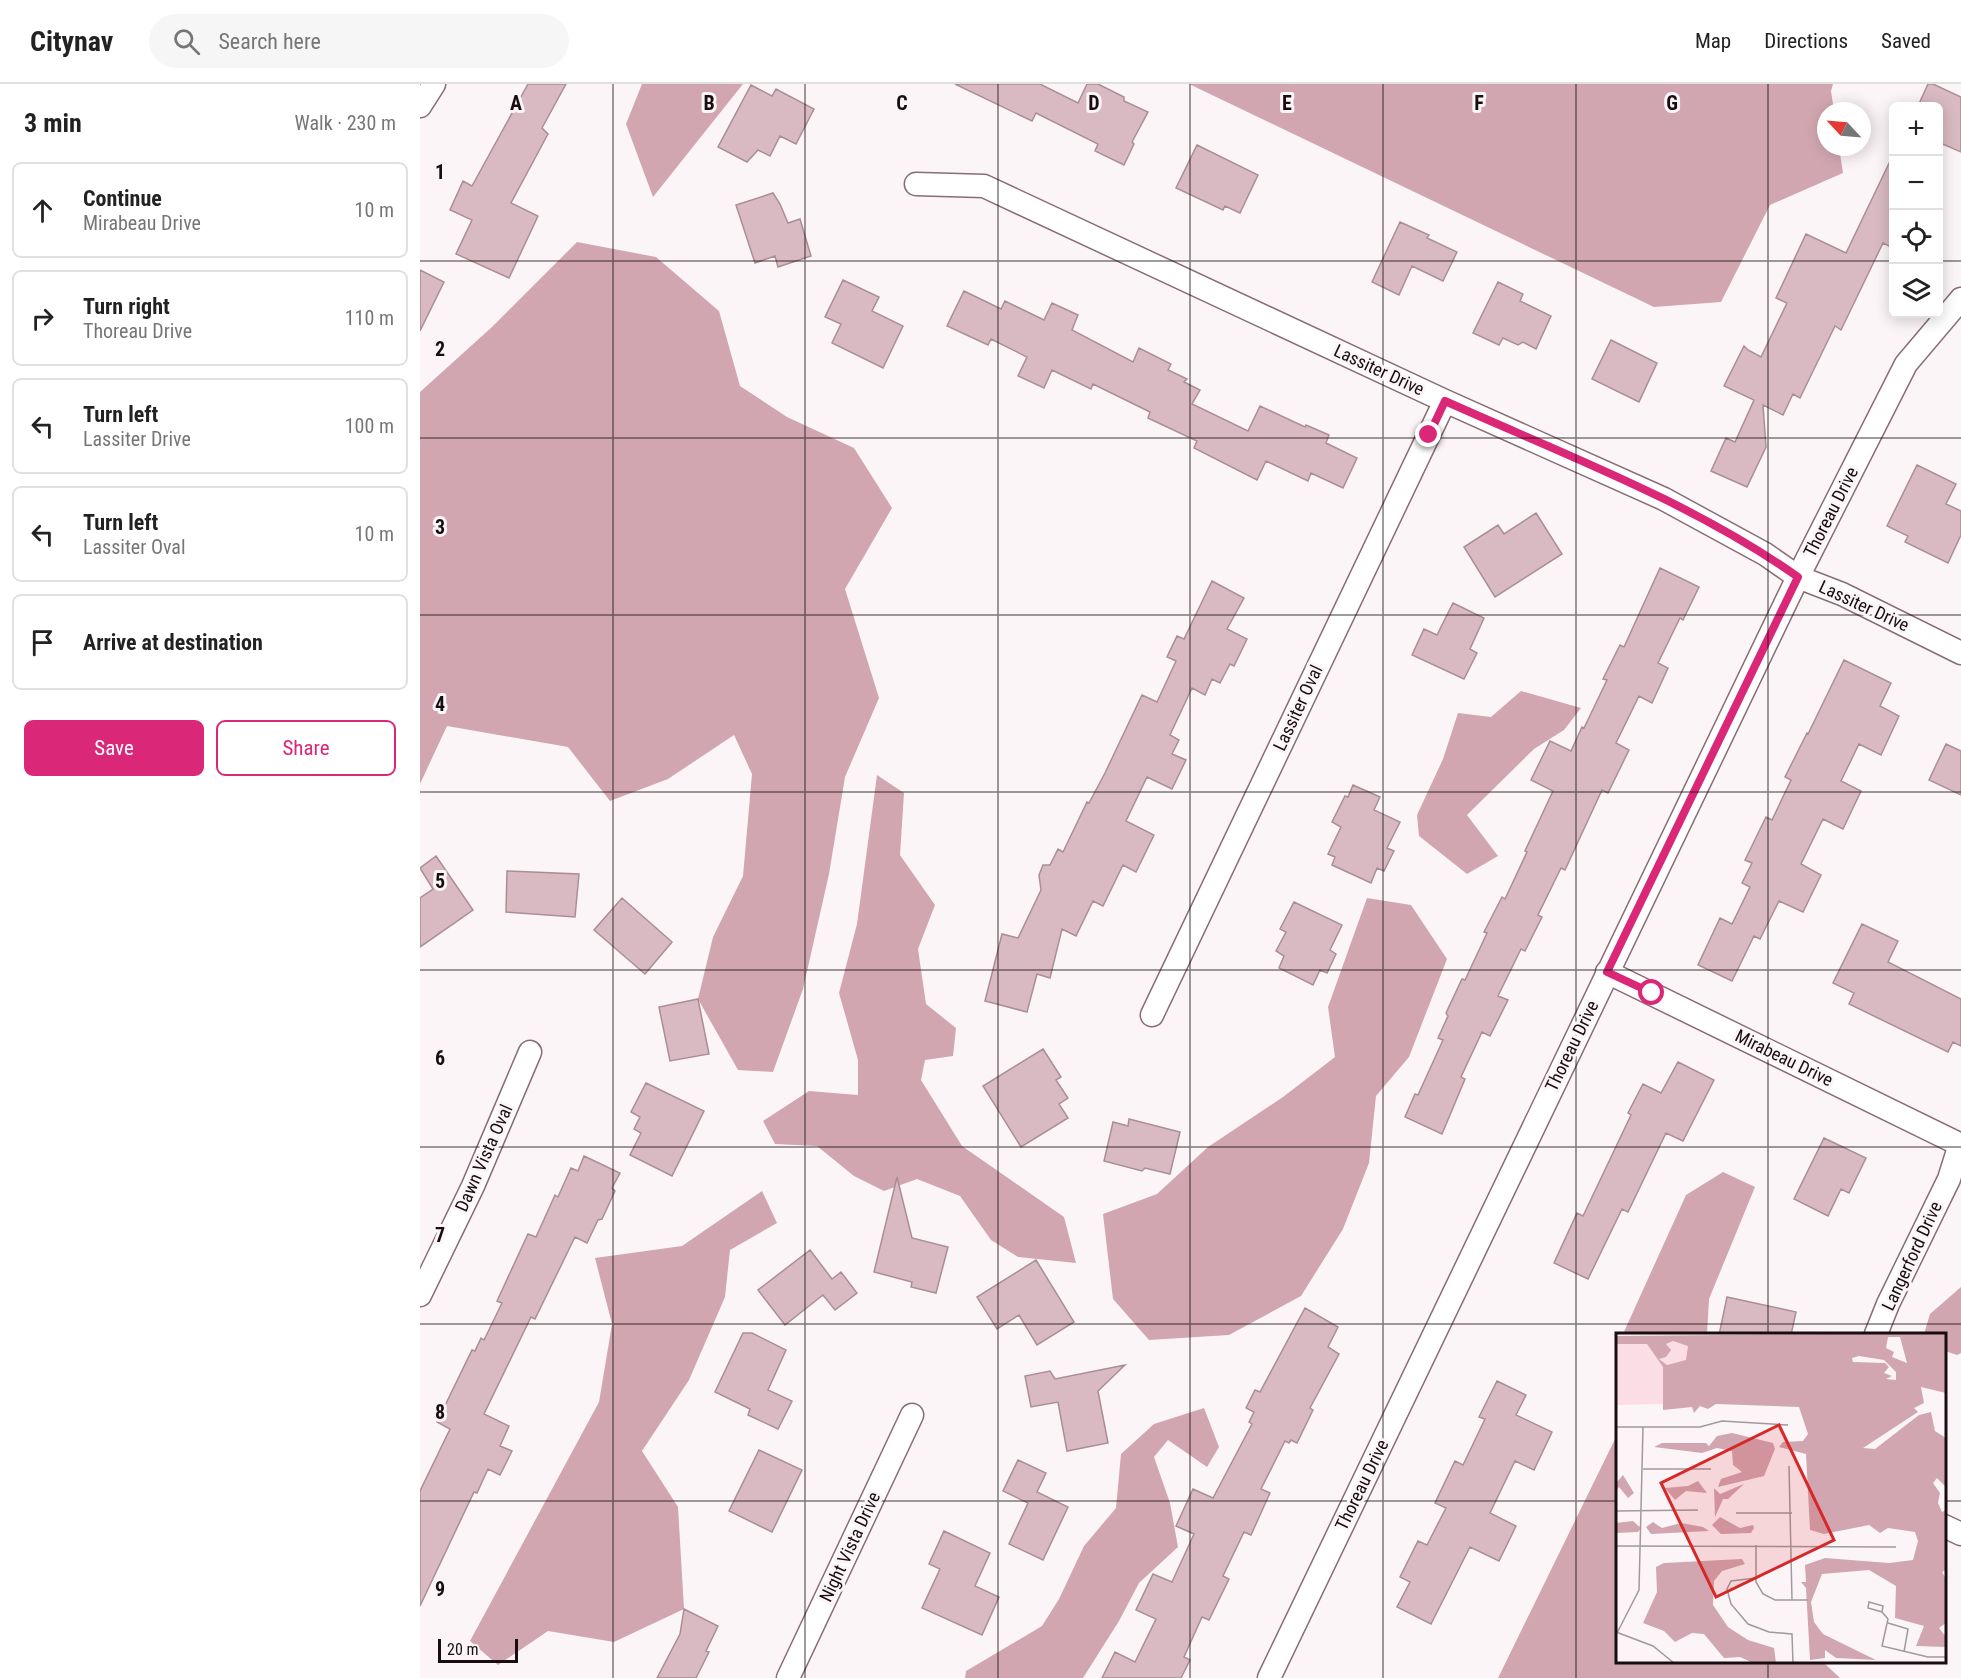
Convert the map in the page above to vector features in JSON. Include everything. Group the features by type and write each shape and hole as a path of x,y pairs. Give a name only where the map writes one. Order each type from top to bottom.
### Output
{"street":[{"path":"420,106 434,84"},
{"name":"Lassiter Drive","path":"916,184 984,186 1445,401 1664,499 1765,554 1798,577 1842,594 1961,653"},
{"name":"Thoreau Drive","path":"1269,1678 1798,577 1906,364 1961,299"},
{"name":"Lassiter Oval","path":"1152,1015 1445,401"},
{"name":"Mirabeau Drive","path":"1607,972 1960,1145"},
{"name":"Dawn Vista Oval","path":"420,1295 473,1186 530,1052"},
{"name":"Langerford Drive","path":"1877,1333 1888,1304 1949,1179 1960,1145"},
{"name":"Night Vista Drive","path":"788,1678 912,1415"},
{"path":"1946,1527 1961,1534"}],"shaded area":[{"path":"642,84 743,84 653,197 626,124"},
{"path":"1189,84 1833,84 1831,91 1833,102 1817,102 1817,156 1840,156 1843,173 1770,205 1721,302 1654,307"},
{"path":"577,242 656,257 719,311 740,386 787,417 854,448 892,508 845,589 879,698 845,777 829,874 803,989 773,1072 738,1070 698,999 713,937 743,876 752,774 734,735 668,779 610,801 568,747 447,726 420,784 420,392 492,327"},
{"path":"1521,691 1581,708 1564,730 1534,749 1467,815 1498,856 1467,874 1419,836 1417,815 1443,759 1458,713 1491,717"},
{"path":"877,775 904,793 900,855 935,905 918,949 926,1004 956,1028 953,1056 925,1060 921,1080 962,1146 1064,1217 1076,1263 1018,1257 991,1240 960,1196 917,1179 884,1191 854,1176 817,1146 775,1144 763,1121 809,1091 858,1095 858,1060 839,993 857,924"},
{"path":"1367,898 1411,905 1447,959 1409,1057 1376,1096 1369,1163 1343,1229 1301,1296 1229,1335 1149,1340 1113,1299 1103,1214 1157,1194 1208,1147 1283,1097 1335,1057 1328,1007"},
{"path":"1723,1172 1755,1187 1709,1299 1707,1333 1623,1333 1686,1195"},
{"path":"762,1191 777,1223 730,1250 725,1297 689,1380 642,1451 678,1507 684,1609 614,1642 548,1631 498,1665 470,1641 599,1402 612,1324 595,1258 682,1246"},
{"path":"1961,1287 1961,1353 1957,1355 1946,1351 1946,1333 1924,1333 1930,1314"},
{"path":"1204,1408 1219,1447 1207,1467 1168,1440 1154,1457 1170,1503 1178,1547 1139,1583 1119,1621 1083,1678 965,1678 966,1671 1042,1626 1059,1599 1084,1546 1116,1508 1121,1454 1154,1424"},
{"path":"1616,1437 1616,1663 1824,1663 1840,1678 1498,1678"}],"building":[{"path":"528,84 566,84 542,128 548,134 511,203 538,216 509,278 456,254 472,220 450,210 463,181 472,186"},
{"path":"955,84 1040,84 1078,103 1087,84 1098,84 1124,97 1124,101 1148,112 1132,142 1134,144 1124,165 1095,151 1098,144 1036,113 1032,121"},
{"path":"1928,84 1933,84 1961,97 1961,152 1943,144 1943,102 1920,102"},
{"path":"751,85 772,96 776,89 814,109 796,144 780,136 770,156 758,150 747,162 718,147"},
{"path":"1197,145 1258,175 1240,213 1225,206 1223,210 1176,188"},
{"path":"1889,163 1889,246 1883,243 1841,330 1835,326 1800,398 1793,394 1783,415 1763,405 1766,447 1747,487 1711,471 1726,438 1735,442 1754,400 1724,386 1744,346 1761,357 1787,303 1776,298 1806,234 1846,253"},
{"path":"773,193 788,223 800,219 811,256 778,267 775,256 755,263 736,205"},
{"path":"1400,222 1429,235 1427,238 1457,252 1443,281 1412,266 1399,295 1372,282"},
{"path":"420,270 444,282 420,331"},
{"path":"843,280 879,297 872,311 903,326 883,368 832,343 841,324 825,317"},
{"path":"1498,282 1523,294 1520,301 1551,316 1536,349 1523,342 1518,345 1503,338 1499,345 1473,333"},
{"path":"964,291 1001,309 1005,301 1044,320 1052,303 1078,315 1072,330 1133,362 1139,348 1171,364 1168,370 1187,379 1184,382 1200,390 1192,404 1248,431 1260,406 1305,427 1306,425 1329,435 1326,443 1357,458 1343,488 1311,473 1308,481 1266,461 1257,480 1194,448 1197,441 1148,418 1150,412 1093,384 1091,389 1052,370 1044,388 1018,376 1027,357 991,339 988,345 947,326"},
{"path":"1611,340 1657,363 1639,402 1592,379"},
{"path":"1917,465 1956,484 1946,504 1961,511 1961,535 1948,563 1905,542 1908,536 1887,526"},
{"path":"1536,513 1562,554 1495,597 1464,547 1498,525 1504,534"},
{"path":"1660,568 1699,587 1683,620 1680,618 1658,663 1668,668 1652,703 1639,696 1616,743 1629,750 1608,793 1602,790 1565,870 1561,868 1538,915 1542,917 1525,951 1521,949 1498,996 1508,1000 1490,1036 1482,1032 1461,1077 1465,1079 1442,1134 1405,1117 1415,1094 1418,1095 1443,1040 1438,1038 1448,1016 1446,1013 1462,979 1465,980 1487,933 1484,932 1502,897 1505,899 1553,791 1531,780 1550,741 1571,751 1607,680 1603,679 1620,645 1624,647"},
{"path":"1212,581 1244,598 1227,629 1247,639 1234,666 1230,664 1220,683 1212,679 1205,695 1192,688 1170,735 1179,740 1172,754 1186,760 1172,789 1147,777 1126,821 1154,835 1136,872 1123,865 1103,906 1093,901 1076,936 1062,929 1050,978 1037,974 1027,1012 985,1001 1002,934 1018,938 1041,890 1039,875 1043,865 1050,865 1058,849 1063,852 1087,802 1089,803 1105,773 1142,695 1157,702 1176,661 1167,657 1177,636 1184,639"},
{"path":"1453,603 1484,618 1470,649 1477,653 1464,679 1412,655 1424,629 1437,635"},
{"path":"1844,660 1891,683 1880,706 1899,716 1881,755 1859,744 1841,781 1861,791 1843,829 1823,819 1801,864 1821,875 1803,912 1779,901 1760,939 1754,936 1732,981 1698,965 1720,918 1732,924 1750,887 1742,883 1752,863 1745,860 1766,817 1772,820 1791,780 1785,777"},
{"path":"1946,744 1961,751 1961,795 1929,780"},
{"path":"1353,785 1380,797 1374,810 1400,822 1387,848 1394,851 1384,871 1377,868 1371,883 1332,865 1335,857 1328,854 1341,827 1332,822"},
{"path":"436,856 473,910 420,947 420,898 433,889 420,868"},
{"path":"507,871 579,874 575,917 506,912"},
{"path":"622,898 672,942 645,974 594,930"},
{"path":"1294,902 1342,925 1330,950 1336,954 1327,973 1320,970 1313,985 1279,968 1284,956 1276,951 1286,932 1280,929"},
{"path":"1862,924 1898,941 1888,962 1961,999 1961,1046 1953,1042 1948,1052 1849,1004 1854,993 1833,983"},
{"path":"698,999 709,1054 670,1061 659,1007"},
{"path":"1043,1049 1061,1077 1056,1080 1068,1098 1059,1104 1068,1118 1021,1147 983,1086"},
{"path":"1678,1062 1714,1080 1683,1141 1666,1133 1628,1212 1622,1209 1588,1279 1554,1263 1577,1213 1583,1216 1631,1115 1628,1113 1643,1084 1661,1093"},
{"path":"646,1083 704,1111 672,1176 630,1155 641,1133 634,1129 640,1117 631,1112"},
{"path":"1129,1119 1180,1132 1170,1174 1145,1168 1142,1171 1104,1161 1113,1122 1128,1126"},
{"path":"1824,1138 1866,1158 1849,1193 1841,1189 1828,1216 1794,1199"},
{"path":"584,1156 620,1173 612,1188 615,1191 602,1219 598,1220 587,1243 575,1237 535,1319 531,1317 484,1414 509,1426 500,1446 512,1451 500,1475 488,1469 477,1493 474,1492 420,1606 420,1491 450,1429 437,1422 472,1350 475,1351 481,1338 484,1340 502,1303 497,1301 528,1234 536,1237 555,1195 558,1197 571,1168 578,1171"},
{"path":"897,1177 912,1238 948,1247 936,1293 911,1287 912,1282 874,1272"},
{"path":"810,1250 832,1279 841,1272 857,1293 835,1310 823,1295 785,1325 758,1290"},
{"path":"1036,1260 1074,1322 1037,1345 1019,1315 997,1329 977,1297"},
{"path":"1727,1297 1796,1312 1791,1333 1719,1333"},
{"path":"1305,1308 1338,1327 1328,1347 1339,1354 1310,1408 1313,1410 1297,1443 1291,1440 1289,1443 1285,1441 1261,1489 1270,1493 1251,1535 1244,1532 1223,1576 1229,1579 1209,1620 1202,1617 1184,1657 1190,1660 1181,1678 1102,1678 1115,1652 1135,1662 1156,1619 1136,1610 1153,1574 1172,1582 1194,1534 1176,1526 1193,1489 1213,1498 1252,1424 1249,1422 1254,1412 1246,1408 1255,1390 1260,1392"},
{"path":"743,1333 752,1333 786,1350 768,1390 792,1401 778,1429 748,1415 750,1409 715,1392"},
{"path":"1125,1365 1098,1391 1108,1443 1067,1451 1058,1402 1031,1407 1025,1376 1050,1371 1055,1379"},
{"path":"1497,1381 1526,1395 1516,1415 1552,1432 1534,1470 1515,1461 1490,1513 1516,1526 1499,1561 1470,1547 1431,1624 1397,1607 1410,1582 1400,1577 1418,1541 1427,1545 1446,1508 1435,1503 1455,1461 1463,1465 1485,1419 1479,1417"},
{"path":"759,1450 802,1470 772,1532 729,1511"},
{"path":"1018,1460 1046,1473 1037,1492 1068,1507 1043,1560 1009,1544 1028,1503 1003,1491"},
{"path":"944,1531 990,1553 975,1586 999,1597 982,1635 922,1608 940,1569 929,1564"},
{"path":"684,1609 718,1626 706,1651 709,1652 696,1678 657,1678 680,1634"}],"route":[{"path":"1429,435 1445,401 1664,499 1765,554 1798,577 1607,972 1652,993"}]}
